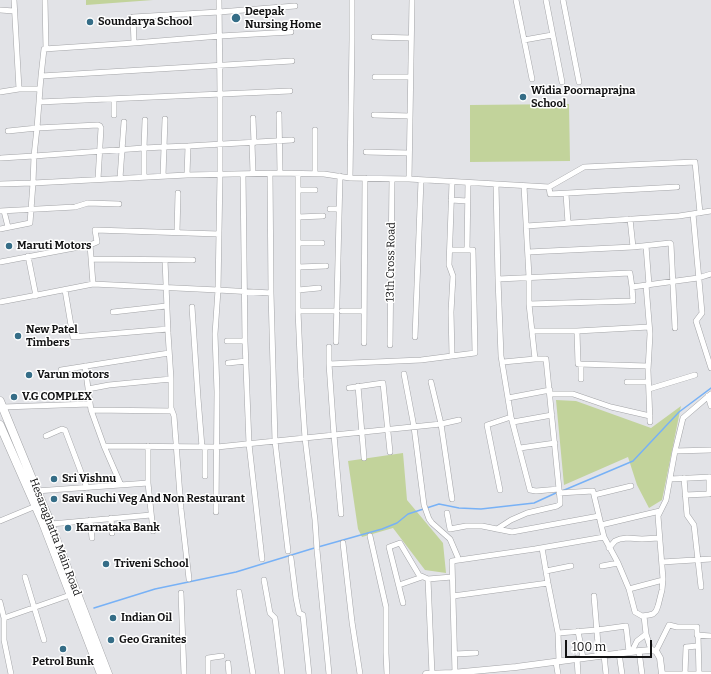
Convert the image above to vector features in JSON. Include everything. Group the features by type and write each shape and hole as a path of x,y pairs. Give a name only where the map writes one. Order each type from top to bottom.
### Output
{"main road":[{"name":"Hesaraghatta Main Road","path":"1,404 33,492 36,506 108,674"},
{"name":"Hesaraghatta Main Road","path":"0,425 33,492 51,524 101,674"}],"street":[{"path":"14,0 19,89"},
{"path":"0,229 30,223 40,76 44,49 46,49 45,0"},
{"path":"216,512 217,392 215,334 218,290 221,144 219,0"},
{"path":"350,178 352,0"},
{"path":"409,179 412,0"},
{"path":"516,0 532,79"},
{"path":"546,0 562,82"},
{"path":"563,0 579,82"},
{"path":"134,43 133,17 295,6"},
{"path":"0,10 14,11"},
{"path":"46,49 291,32"},
{"path":"524,40 552,35"},
{"path":"374,37 411,38"},
{"path":"40,76 292,61"},
{"path":"375,77 410,77"},
{"path":"0,92 19,89 40,89"},
{"path":"39,102 290,91"},
{"path":"114,99 114,116"},
{"path":"279,114 280,173"},
{"path":"374,115 410,116"},
{"path":"252,173 253,118"},
{"path":"163,176 165,119"},
{"path":"144,176 145,120"},
{"path":"120,178 124,122"},
{"path":"8,131 37,128 100,126 98,179"},
{"path":"315,130 315,174"},
{"path":"1,158 292,140"},
{"path":"188,146 188,175"},
{"path":"366,152 409,153"},
{"path":"0,184 144,176 280,173 315,174 350,178 409,179 549,187 584,167 695,162 700,213"},
{"path":"242,174 245,340 249,444 262,559"},
{"path":"270,174 271,293 276,441 288,551"},
{"path":"298,174 298,311 301,379 305,438 315,520 328,674"},
{"path":"336,342 340,311 340,176"},
{"path":"364,343 365,178"},
{"name":"13th Cross Road","path":"390,345 392,179"},
{"path":"414,337 421,180"},
{"path":"452,182 449,265 452,276 452,355"},
{"path":"467,250 468,183"},
{"path":"496,184 498,279 502,356 512,419 530,490 593,491 604,538 618,563 629,589 635,612 638,615 644,616 653,614 656,611 662,590 663,580 658,516 666,500 675,451 684,418 710,395"},
{"path":"524,186 528,252 529,304 535,359"},
{"path":"549,187 550,194 677,187"},
{"path":"298,190 315,190"},
{"path":"177,232 178,193"},
{"path":"566,194 568,223"},
{"path":"451,200 467,201"},
{"path":"8,227 2,211 75,207 88,203 119,204"},
{"path":"330,209 339,209"},
{"path":"526,226 679,216 711,211"},
{"path":"693,214 702,313 696,321 711,368"},
{"path":"298,217 323,216"},
{"path":"630,219 633,247"},
{"path":"0,262 90,245 97,242 96,230 219,234"},
{"path":"298,243 322,243"},
{"path":"528,252 633,247 670,243 675,328"},
{"path":"90,245 93,284"},
{"path":"646,246 650,422"},
{"path":"329,364 421,360 474,353 473,250 450,250"},
{"path":"28,256 36,296"},
{"path":"91,259 193,260"},
{"path":"165,260 171,408 174,416 181,509 189,579"},
{"path":"298,267 326,266"},
{"path":"498,279 630,273 633,301 529,304"},
{"path":"632,287 698,278 711,274"},
{"path":"0,302 93,284 271,293"},
{"path":"298,290 319,288"},
{"path":"65,290 73,337 168,329"},
{"path":"113,312 166,306"},
{"path":"192,307 198,398 204,447 205,476"},
{"path":"298,311 364,312"},
{"path":"532,331 577,331 649,327"},
{"path":"577,331 578,364 648,366"},
{"path":"227,341 245,340"},
{"path":"329,347 334,435 341,514"},
{"path":"61,370 169,353"},
{"path":"497,529 527,513 551,508 560,504 546,359 503,362"},
{"path":"228,363 246,361"},
{"path":"581,364 581,379"},
{"path":"84,366 91,410 104,446 121,485"},
{"path":"404,374 414,427 424,505 432,523 450,539 459,560"},
{"path":"649,390 695,375"},
{"path":"88,389 109,385 171,379"},
{"path":"431,382 441,424 452,499"},
{"path":"626,382 648,382"},
{"path":"349,388 384,383 390,452"},
{"path":"358,386 364,458"},
{"path":"508,398 550,392 573,394 611,407 650,416"},
{"path":"710,395 711,406"},
{"path":"1,404 90,404"},
{"path":"91,410 172,411"},
{"path":"500,490 487,425 512,419 552,415"},
{"path":"104,446 217,447 388,430 441,424 459,420"},
{"path":"46,436 62,429 65,430 87,488"},
{"path":"520,448 555,443"},
{"path":"148,446 148,483 153,531"},
{"path":"675,451 711,450"},
{"path":"670,479 710,477 709,494 685,495"},
{"path":"684,478 687,515 694,525 701,588"},
{"path":"33,492 148,483"},
{"path":"594,495 631,486"},
{"path":"0,520 36,506"},
{"path":"601,525 660,511"},
{"path":"447,513 450,529 466,526 482,526 512,532 599,516"},
{"path":"51,524 151,514"},
{"path":"111,518 112,533"},
{"path":"90,520 92,538"},
{"path":"370,536 386,607 387,674"},
{"path":"455,673 452,561 604,538"},
{"path":"609,548 615,541 620,539 659,538"},
{"path":"343,543 352,622 360,674"},
{"path":"403,603 389,547 400,543 419,575 422,577 428,579 452,577"},
{"path":"542,548 558,633 558,674"},
{"path":"291,558 297,605 299,612 303,615 310,674"},
{"path":"662,562 711,559"},
{"path":"602,566 618,563"},
{"path":"546,571 571,566"},
{"path":"25,577 44,640"},
{"path":"399,585 422,577"},
{"path":"428,579 434,674"},
{"path":"264,580 270,613 275,618 282,674"},
{"path":"629,589 663,580"},
{"path":"453,596 548,583"},
{"path":"239,592 253,674"},
{"path":"180,593 184,674"},
{"path":"4,618 74,594"},
{"path":"594,596 597,630 606,674"},
{"path":"0,602 4,618 4,640 11,674"},
{"path":"644,616 646,634 653,650 660,658 662,674 711,674"},
{"path":"653,650 669,625 677,627 697,627 699,674"},
{"path":"558,633 626,626 627,640 642,674"},
{"path":"578,631 580,658 578,674"},
{"path":"633,651 637,641 646,634"},
{"path":"698,635 711,636"},
{"path":"627,640 637,641"},
{"path":"685,674 686,646 698,646"},
{"path":"426,674 508,671 557,661 633,651 653,650"},
{"path":"455,654 476,653"},
{"path":"619,653 622,674"},
{"path":"208,674 208,658 222,656"},
{"path":"228,663 229,674"}],"green space":[{"path":"86,0 153,0 86,5"},
{"path":"569,104 570,161 470,162 470,105"},
{"path":"556,400 576,401 651,428 681,406 662,500 649,508 637,485 628,457 564,485"},
{"path":"403,453 407,500 443,543 446,573 425,570 393,528 362,537 358,529 348,461"}],"waterway":[{"path":"562,491 633,461 679,412 711,388"},
{"path":"94,608 155,589 236,572 382,529 397,523 408,514 439,504 459,508 481,509 534,503 558,492"}],"place":[{"name":"Deepak Nursing Home","path":"236,18"},
{"name":"Soundarya School","path":"90,22"},
{"name":"Widia Poornaprajna School","path":"523,97"},
{"name":"Maruti Motors","path":"9,246"},
{"name":"New Patel Timbers","path":"18,336"},
{"name":"Varun motors","path":"29,375"},
{"name":"V.G COMPLEX","path":"14,397"},
{"name":"Sri Vishnu","path":"54,479"},
{"name":"Savi Ruchi Veg And Non Restaurant","path":"54,499"},
{"name":"Karnataka Bank","path":"68,528"},
{"name":"Triveni School","path":"106,564"},
{"name":"Indian Oil","path":"113,618"},
{"name":"Geo Granites","path":"111,640"},
{"name":"Petrol Bunk","path":"63,649"}]}
